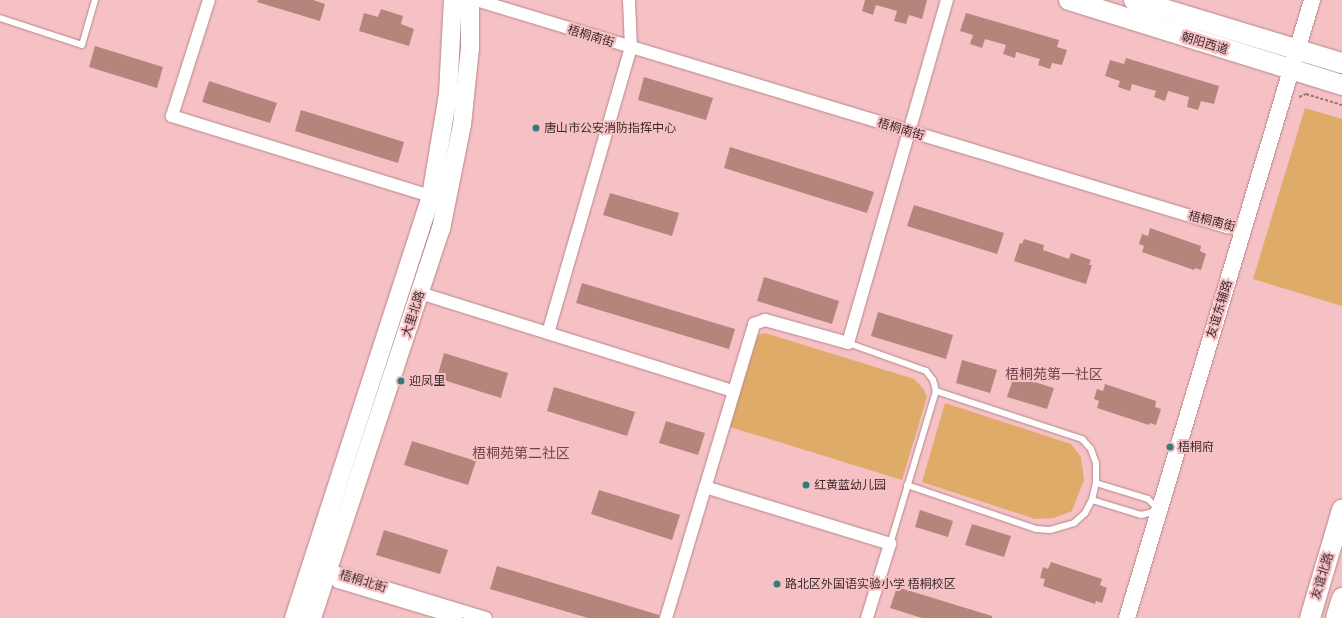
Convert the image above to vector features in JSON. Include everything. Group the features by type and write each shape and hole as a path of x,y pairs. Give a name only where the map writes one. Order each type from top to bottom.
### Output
{"main road":[{"name":"大里北路","path":"294,618 431,196 448,94 454,0"},
{"name":"大里北路","path":"312,618 441,229 457,159 470,48 470,0"},
{"name":"朝阳西道","path":"1069,0 1342,85"},
{"name":"朝阳西道","path":"1134,0 1342,63"},
{"name":"友谊北路","path":"1310,618 1342,510"},
{"path":"1336,618 1342,598"}],"street":[{"path":"209,0 171,120 431,196"},
{"name":"梧桐南街","path":"476,0 910,129 1219,224 1243,229"},
{"name":"梧桐南街","path":"493,0 631,45"},
{"path":"548,333 631,45 629,0"},
{"path":"666,618 754,324 765,320 848,343 947,0"},
{"name":"友谊东辅路","path":"1127,618 1290,69 1312,0"},
{"path":"420,293 733,391"},
{"path":"705,487 890,544 867,618"},
{"name":"梧桐北街","path":"328,570 338,582 457,618"},
{"name":"梧桐北街","path":"328,570 486,618"}],"lane":[{"path":"0,18 82,45 93,0"},
{"path":"848,343 926,371 933,380 936,391 890,544"},
{"path":"907,485 1036,529 1050,530 1074,523 1085,513 1092,500 1096,483 1096,463 1091,449 1082,439 936,391"},
{"path":"1096,483 1148,499 1160,510"},
{"path":"1092,500 1141,515 1160,510"}],"path":[{"path":"1299,97 1306,94 1342,105"}],"shaded area":[{"path":"1305,108 1342,119 1342,306 1253,279"},
{"path":"765,333 914,379 923,388 927,397 902,480 730,427 758,335"},
{"path":"945,403 1071,444 1081,457 1084,480 1072,511 1054,518 1035,519 922,482"}],"building":[{"path":"258,0 313,0 325,4 320,21 257,2"},
{"path":"865,0 927,0 922,19 909,15 906,24 894,21 897,11 876,5 873,15 862,11"},
{"path":"381,9 403,16 401,24 414,29 409,46 359,31 364,13 378,17"},
{"path":"966,13 1059,40 1057,47 1067,50 1062,65 1052,63 1050,69 1038,65 1040,59 1016,52 1015,58 1003,54 1006,45 985,39 982,48 970,44 973,35 960,31"},
{"path":"95,46 163,67 157,88 89,67"},
{"path":"1126,58 1219,86 1214,104 1201,101 1198,110 1187,107 1189,97 1168,91 1165,101 1154,97 1156,91 1132,84 1130,91 1118,87 1120,81 1105,76 1110,60 1124,64"},
{"path":"644,77 713,98 706,120 638,100"},
{"path":"209,81 277,103 270,123 202,102"},
{"path":"301,110 404,142 398,163 295,131"},
{"path":"730,147 874,192 867,213 724,168"},
{"path":"610,193 679,213 672,236 603,215"},
{"path":"914,205 1004,233 997,254 907,226"},
{"path":"1150,228 1201,246 1200,251 1206,254 1201,270 1195,268 1194,270 1142,252 1144,246 1139,244 1142,234 1148,236"},
{"path":"1024,239 1044,245 1043,250 1069,259 1071,253 1091,260 1089,265 1092,265 1086,284 1014,261 1020,243 1022,244"},
{"path":"764,277 839,301 832,324 757,301"},
{"path":"582,283 735,329 729,349 576,303"},
{"path":"878,312 953,335 946,359 871,336"},
{"path":"444,353 508,373 501,398 437,378"},
{"path":"962,360 997,370 990,393 956,383"},
{"path":"1014,376 1054,388 1047,409 1007,397"},
{"path":"1105,384 1156,401 1155,407 1161,409 1156,425 1150,423 1149,425 1097,408 1099,401 1094,399 1097,389 1103,391"},
{"path":"554,387 635,412 627,436 547,411"},
{"path":"666,421 705,433 698,455 659,443"},
{"path":"412,441 476,461 468,485 404,465"},
{"path":"599,490 680,515 672,540 591,514"},
{"path":"920,510 953,521 948,537 915,527"},
{"path":"972,524 1011,536 1004,557 965,545"},
{"path":"384,530 448,550 440,574 376,555"},
{"path":"1051,562 1102,579 1100,585 1107,588 1102,603 1096,601 1095,604 1043,586 1045,579 1040,578 1043,567 1048,569"},
{"path":"497,566 659,615 659,618 588,618 490,589"},
{"path":"897,587 992,616 992,618 922,618 890,608"}],"place":[{"name":"唐山市公安消防指挥中心","path":"536,128"},
{"name":"迎凤里","path":"401,381"},
{"name":"梧桐府","path":"1170,447"},
{"name":"红黄蓝幼儿园","path":"806,485"},
{"name":"路北区外国语实验小学 梧桐校区","path":"777,584"}],"district":[{"name":"梧桐苑第一社区","path":"1054,374"},
{"name":"梧桐苑第二社区","path":"521,453"}]}
